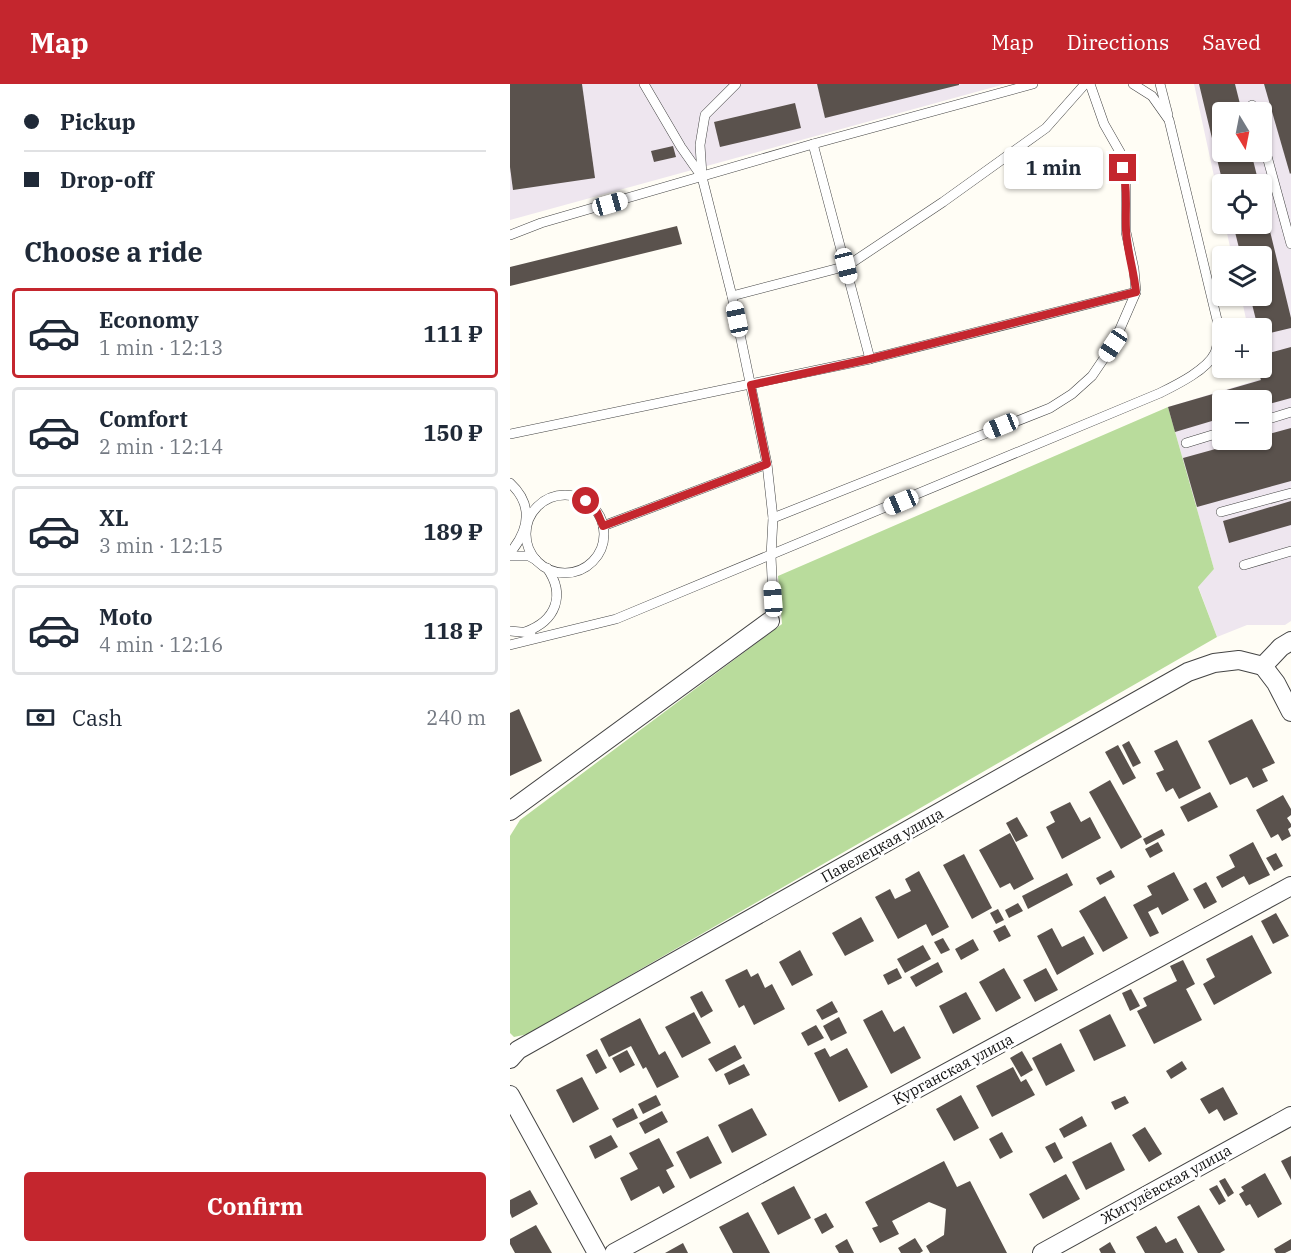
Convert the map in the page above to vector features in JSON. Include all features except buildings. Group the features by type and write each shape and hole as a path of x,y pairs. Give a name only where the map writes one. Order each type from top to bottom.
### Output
{"street":[{"path":"510,811 770,621"},
{"path":"1291,640 1263,666 1276,683 1291,712"},
{"name":"Павелецкая улица","path":"510,1059 518,1050 1188,672 1214,663 1239,660 1263,666"},
{"name":"Курганская улица","path":"614,1253 1291,886"},
{"path":"510,1095 597,1253"},
{"name":"Жигулёвская улица","path":"1041,1253 1291,1116"}],"lane":[{"path":"644,84 681,147 702,177"},
{"path":"736,84 705,115 700,145 702,177 732,296 767,464 773,518 771,556 773,599 770,621"},
{"path":"510,235 541,223 813,144 1033,84"},
{"path":"732,296 846,266 943,202 1046,128 1085,84"},
{"path":"773,518 1050,408 1072,394 1092,376 1113,345 1136,292 1134,269 1126,232 1126,184 1120,152 1104,124 1090,84"},
{"path":"1133,84 1152,96 1169,120"},
{"path":"510,645 616,619 1160,393 1182,382 1202,367 1215,353 1219,328 1160,84"},
{"path":"813,144 870,359"},
{"path":"1269,162 1291,244"},
{"path":"510,434 870,359 1136,292"},
{"path":"1272,418 1291,412"},
{"path":"1186,443 1212,435"},
{"path":"603,526 767,464"},
{"path":"510,483 521,497 526,512 526,526 526,539 530,551 538,562 548,569 572,572 589,564 600,550 604,538 603,526 592,506 572,495 557,496 543,502 532,512 526,526 520,541 510,554"},
{"path":"1221,512 1291,493"},
{"path":"1244,564 1291,551"},
{"path":"510,554 529,556 540,561 554,579 557,590 556,602 545,622 525,632"},
{"path":"510,631 551,636"}],"shaded area":[{"path":"510,84 1005,84 510,220"},
{"path":"1194,84 1291,84 1291,621 1285,625 1247,625 1217,637 1198,586 1214,569 1168,407 1212,394 1212,450 1272,450 1272,390 1224,390 1261,378 1272,378 1272,318 1246,318 1243,306 1272,306 1272,246 1230,246 1227,234 1272,234 1272,174 1214,174"}],"green space":[{"path":"1168,407 1214,569 1198,587 1217,637 528,1034 514,1037 510,1033 510,836 520,820 782,624 778,576"}],"route":[{"path":"586,501 597,512 603,526 767,464 751,385 870,359 1136,292 1134,269 1126,232 1126,184 1123,168"}]}
